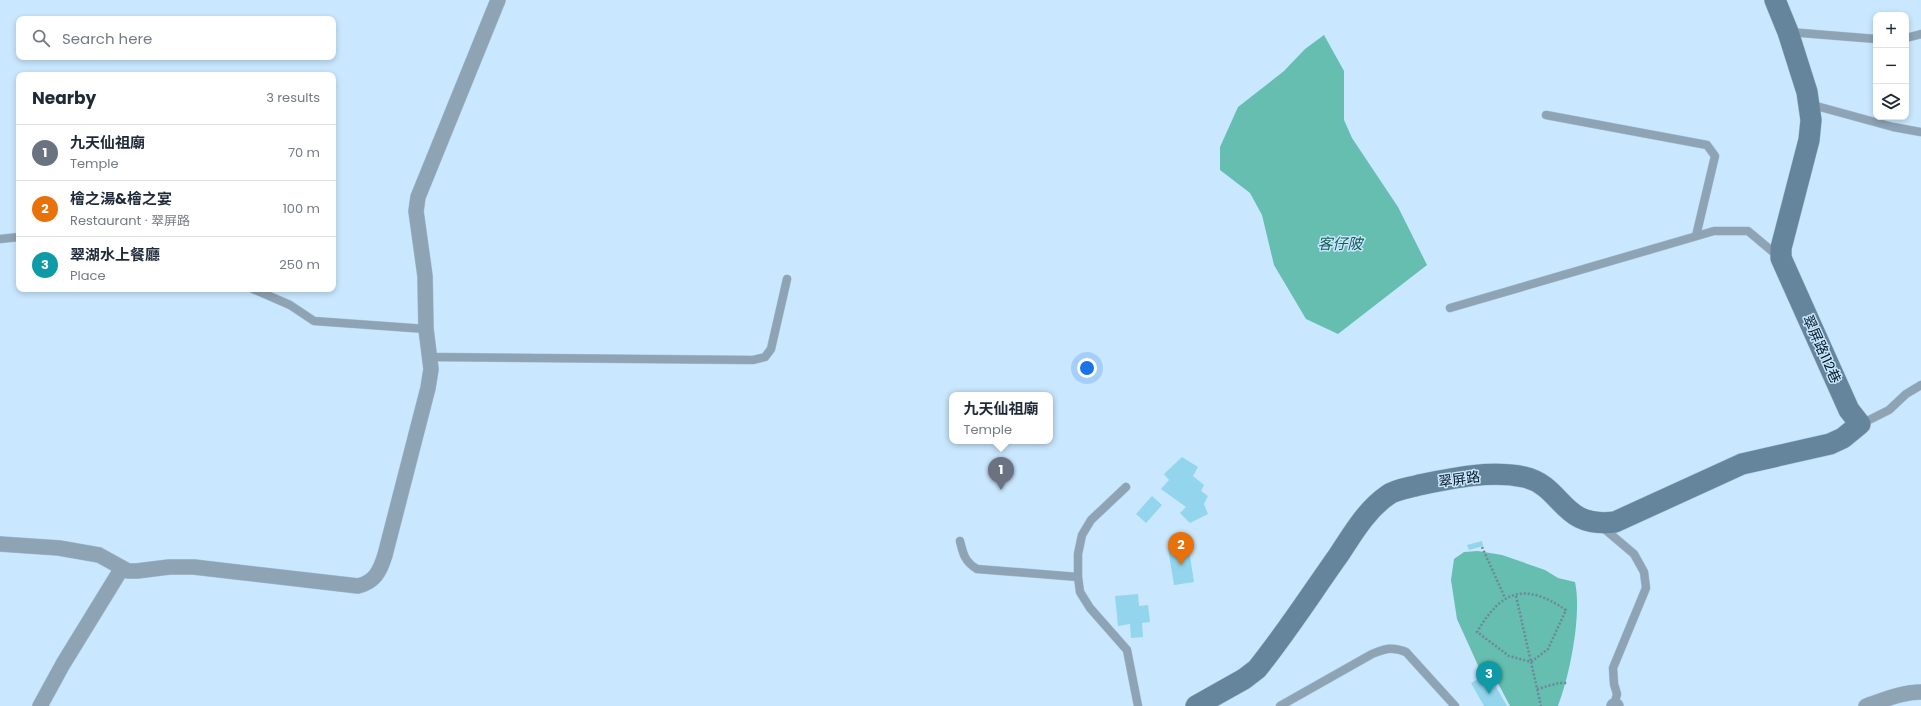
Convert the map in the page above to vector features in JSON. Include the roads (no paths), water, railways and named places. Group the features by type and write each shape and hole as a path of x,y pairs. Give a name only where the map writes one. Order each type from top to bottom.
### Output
{"main road":[{"path":"1774,0 1788,32 1807,92 1811,120 1809,140 1781,248 1781,258"},
{"name":"翠屏路112巷","path":"1781,258 1849,410 1860,424"},
{"path":"1599,524 1615,522 1742,464 1830,444 1843,438 1860,424"},
{"name":"翠屏路","path":"1196,706 1244,679 1257,669 1362,522 1388,495 1402,489 1474,475 1501,475 1526,478 1546,487 1572,514 1585,521 1599,524"}],"street":[{"path":"0,544 59,548 99,555 122,568 137,571 169,567 194,567 358,586 367,584 376,577 385,555 428,388 431,369 426,329 425,276 416,211 418,197 498,0"},
{"path":"40,706 63,664 122,568"},
{"path":"1866,706 1913,692 1921,692"}],"lane":[{"path":"1788,32 1873,39"},
{"path":"1909,37 1921,34"},
{"path":"1809,104 1893,127 1921,132"},
{"path":"1546,115 1707,145 1714,156 1696,236"},
{"path":"1450,308 1714,231 1748,231 1781,258"},
{"path":"0,239 16,237"},
{"path":"430,357 753,360 765,357 771,349 787,279"},
{"path":"260,292 290,305 314,322 426,329"},
{"path":"1860,424 1889,410 1906,394 1921,385"},
{"path":"1126,487 1091,520 1082,535 1078,554 1078,577 1080,592 1090,608 1127,650 1138,706"},
{"name":"翠屏路","path":"1599,524 1634,554 1644,572 1646,588 1613,668 1614,684 1617,694 1615,706"},
{"path":"960,542 963,556 968,564 977,569 1078,577"},
{"path":"1280,706 1372,654 1387,648 1396,648 1406,652 1455,706"}],"water":[{"name":"客仔陂","path":"1324,35 1344,71 1344,120 1352,138 1398,207 1427,265 1338,334 1306,319 1274,265 1262,215 1250,193 1220,170 1220,147 1238,107 1284,71 1305,49"},
{"path":"1478,551 1502,555 1545,570 1558,578 1575,582 1577,611 1574,644 1567,678 1558,706 1510,706 1490,668 1481,672 1457,619 1451,580 1454,559 1464,552"}],"place":[{"name":"九天仙祖廟","path":"1001,490"},
{"name":"檜之湯&檜之宴","path":"1181,565"},
{"name":"翠湖水上餐廳","path":"1489,694"}]}
